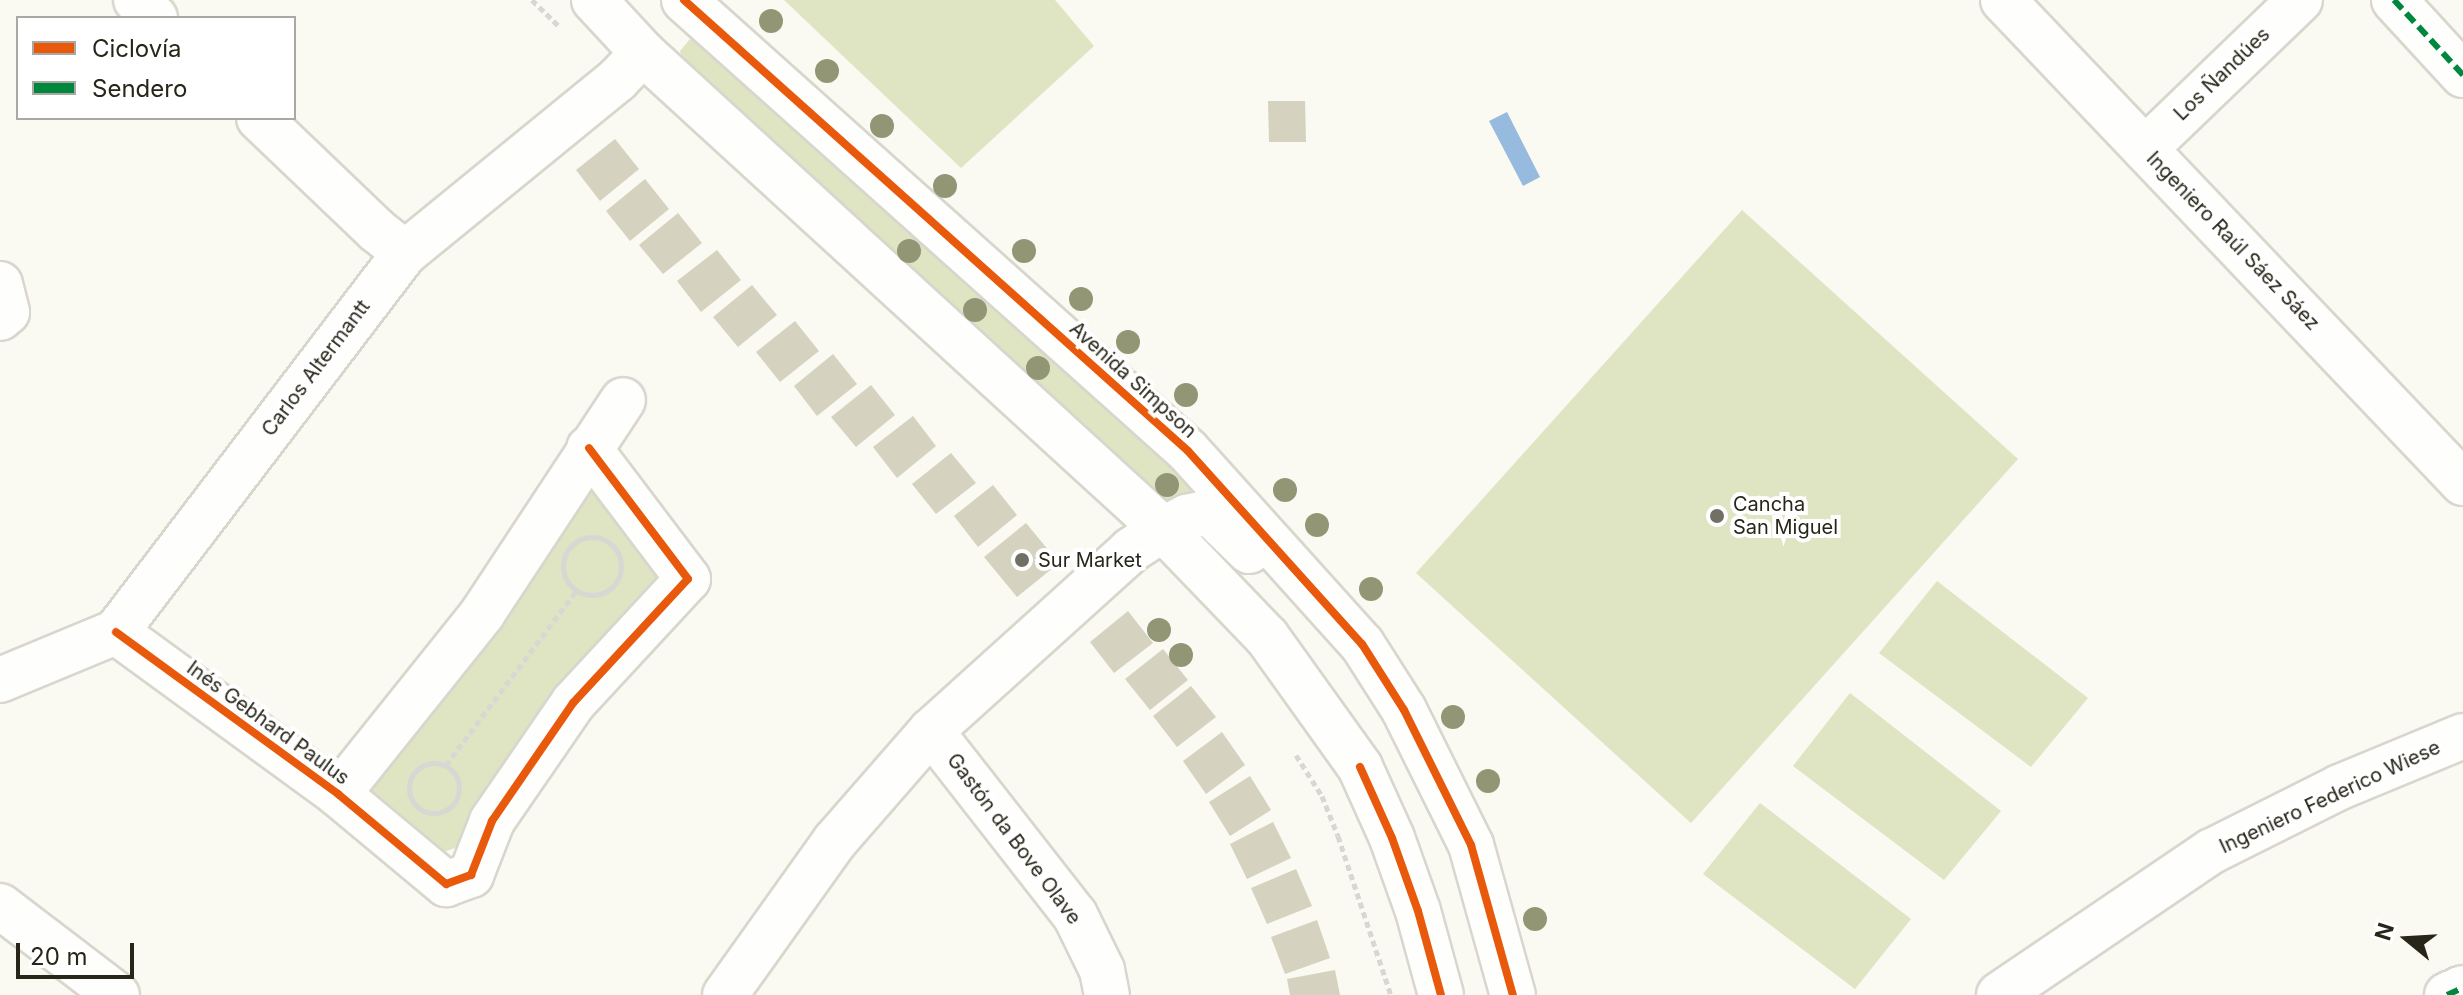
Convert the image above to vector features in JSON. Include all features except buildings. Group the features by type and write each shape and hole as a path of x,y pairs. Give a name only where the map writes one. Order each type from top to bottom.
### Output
{"street":[{"path":"136,0 153,16"},
{"path":"594,0 643,53 1163,529 1267,637 1360,767 1392,838 1418,911 1441,995"},
{"name":"Carlos Altermantt","path":"116,632 405,253 617,80 679,20 685,7 683,0"},
{"name":"Avenida Simpson","path":"683,0 1188,451 1362,644 1404,710 1471,845 1513,995"},
{"name":"Ingeniero Raúl Sáez Sáez","path":"2003,0 2463,483"},
{"name":"Los Ñandúes","path":"2145,149 2300,0"},
{"path":"2394,0 2463,75"},
{"path":"261,120 376,230 405,253"},
{"path":"0,284 7,312 0,318"},
{"name":"Inés Gebhard Paulus","path":"338,794 482,614 623,400"},
{"name":"Inés Gebhard Paulus","path":"116,632 338,794 446,884 471,875 492,821 573,703 688,579 589,448"},
{"name":"Gastón da Bove Olave","path":"725,995 835,841 931,731 1131,550 1187,517 1209,512 1229,528 1346,664 1404,710"},
{"path":"0,680 116,632"},
{"name":"Gastón da Bove Olave","path":"931,731 1075,915 1102,970 1107,995"},
{"name":"Ingeniero Federico Wiese","path":"1999,995 2212,851 2340,787 2463,736"},
{"path":"0,906 117,995"},
{"path":"2447,995 2463,988"}],"path":[{"path":"532,0 571,38"},
{"path":"593,537 611,544 617,551 620,570 612,586 595,595 576,591 565,576 564,557 568,549 575,542 593,537"},
{"path":"446,765 576,591"},
{"path":"1293,750 1327,810 1354,876 1391,995"},
{"path":"430,762 446,765 453,770 460,786 455,803 440,813 424,811 412,800 411,777 430,762"}],"green space":[{"path":"784,0 1055,0 1094,46 961,168"},
{"path":"690,39 706,43 1203,497 1164,502 684,68 680,51"},
{"name":"Cancha San Miguel","path":"1742,210 2018,459 1691,823 1416,573"},
{"path":"590,492 609,500 658,561 656,581 531,723 468,843 444,852 430,850 363,802 363,785 574,500"},
{"path":"1937,581 2088,698 2031,767 1879,653"},
{"path":"1850,693 2001,811 1944,880 1793,766"},
{"path":"1760,803 1911,919 1855,989 1703,874"}],"water":[{"path":"1507,112 1540,177 1523,186 1489,121"}],"marked path":[{"path":"2394,0 2463,75"},
{"path":"2447,995 2463,988"}],"cycle path":[{"path":"684,0 1188,451 1362,644 1404,710 1471,845 1513,995"},
{"path":"116,632 338,794 446,884 471,875 492,821 573,703 688,579 589,448"},
{"path":"1360,767 1392,838 1418,911 1441,995"}],"place":[{"name":"Cancha San Miguel","path":"1717,516"},
{"name":"Sur Market","path":"1022,560"}]}
